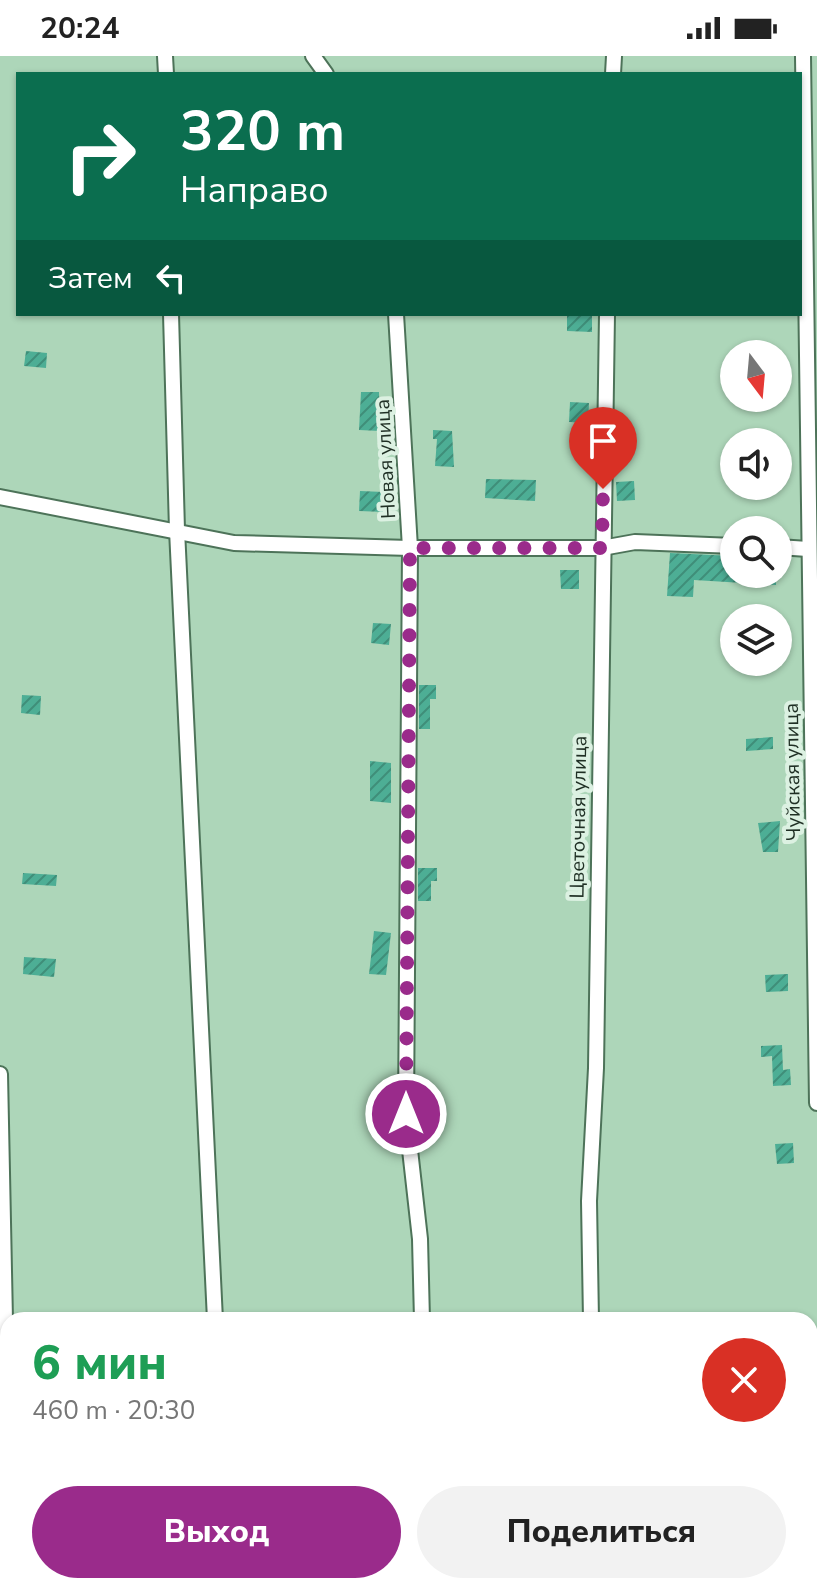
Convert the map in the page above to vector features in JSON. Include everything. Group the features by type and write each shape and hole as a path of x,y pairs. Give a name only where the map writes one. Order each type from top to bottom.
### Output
{"street":[{"name":"Чуйская улица","path":"803,56 817,1103"},
{"path":"171,316 177,530 215,1312"},
{"name":"Новая улица","path":"396,316 410,548 406,1114 420,1239 422,1312"},
{"name":"Цветочная улица","path":"591,1312 589,1201 596,1068 607,316"},
{"path":"0,497 234,543 410,548 602,548 635,542 720,545"},
{"path":"792,548 808,549"},
{"path":"0,1074 5,1312"}],"building":[{"path":"567,316 592,316 592,332 567,331"},
{"path":"26,351 47,353 46,368 24,366"},
{"path":"361,392 379,392 380,431 359,430"},
{"path":"570,402 589,403 588,423 569,422"},
{"path":"433,430 452,431 454,467 435,466 437,439 433,439"},
{"path":"486,479 536,480 535,501 485,498"},
{"path":"634,481 635,500 617,501 616,482"},
{"path":"360,491 384,492 384,512 359,511"},
{"path":"670,553 720,555 720,582 694,580 693,597 667,596"},
{"path":"560,570 579,570 579,589 561,589"},
{"path":"373,623 391,624 389,645 371,643"},
{"path":"419,685 436,685 436,699 430,699 430,729 419,729"},
{"path":"22,695 41,696 40,715 21,713"},
{"path":"773,737 773,749 746,751 746,739"},
{"path":"370,761 391,763 391,803 370,801"},
{"path":"780,821 778,852 763,852 758,823"},
{"path":"418,868 437,868 437,881 431,881 431,901 418,901"},
{"path":"23,873 57,875 56,886 22,884"},
{"path":"374,931 391,933 386,975 369,974"},
{"path":"24,957 56,959 54,977 23,974"},
{"path":"788,974 788,991 766,992 765,975"},
{"path":"782,1045 783,1070 790,1069 791,1085 773,1086 772,1056 761,1057 761,1046"},
{"path":"793,1143 794,1163 777,1164 775,1144"}],"route":[{"path":"406,1114 410,548 602,548 603,489"}]}
